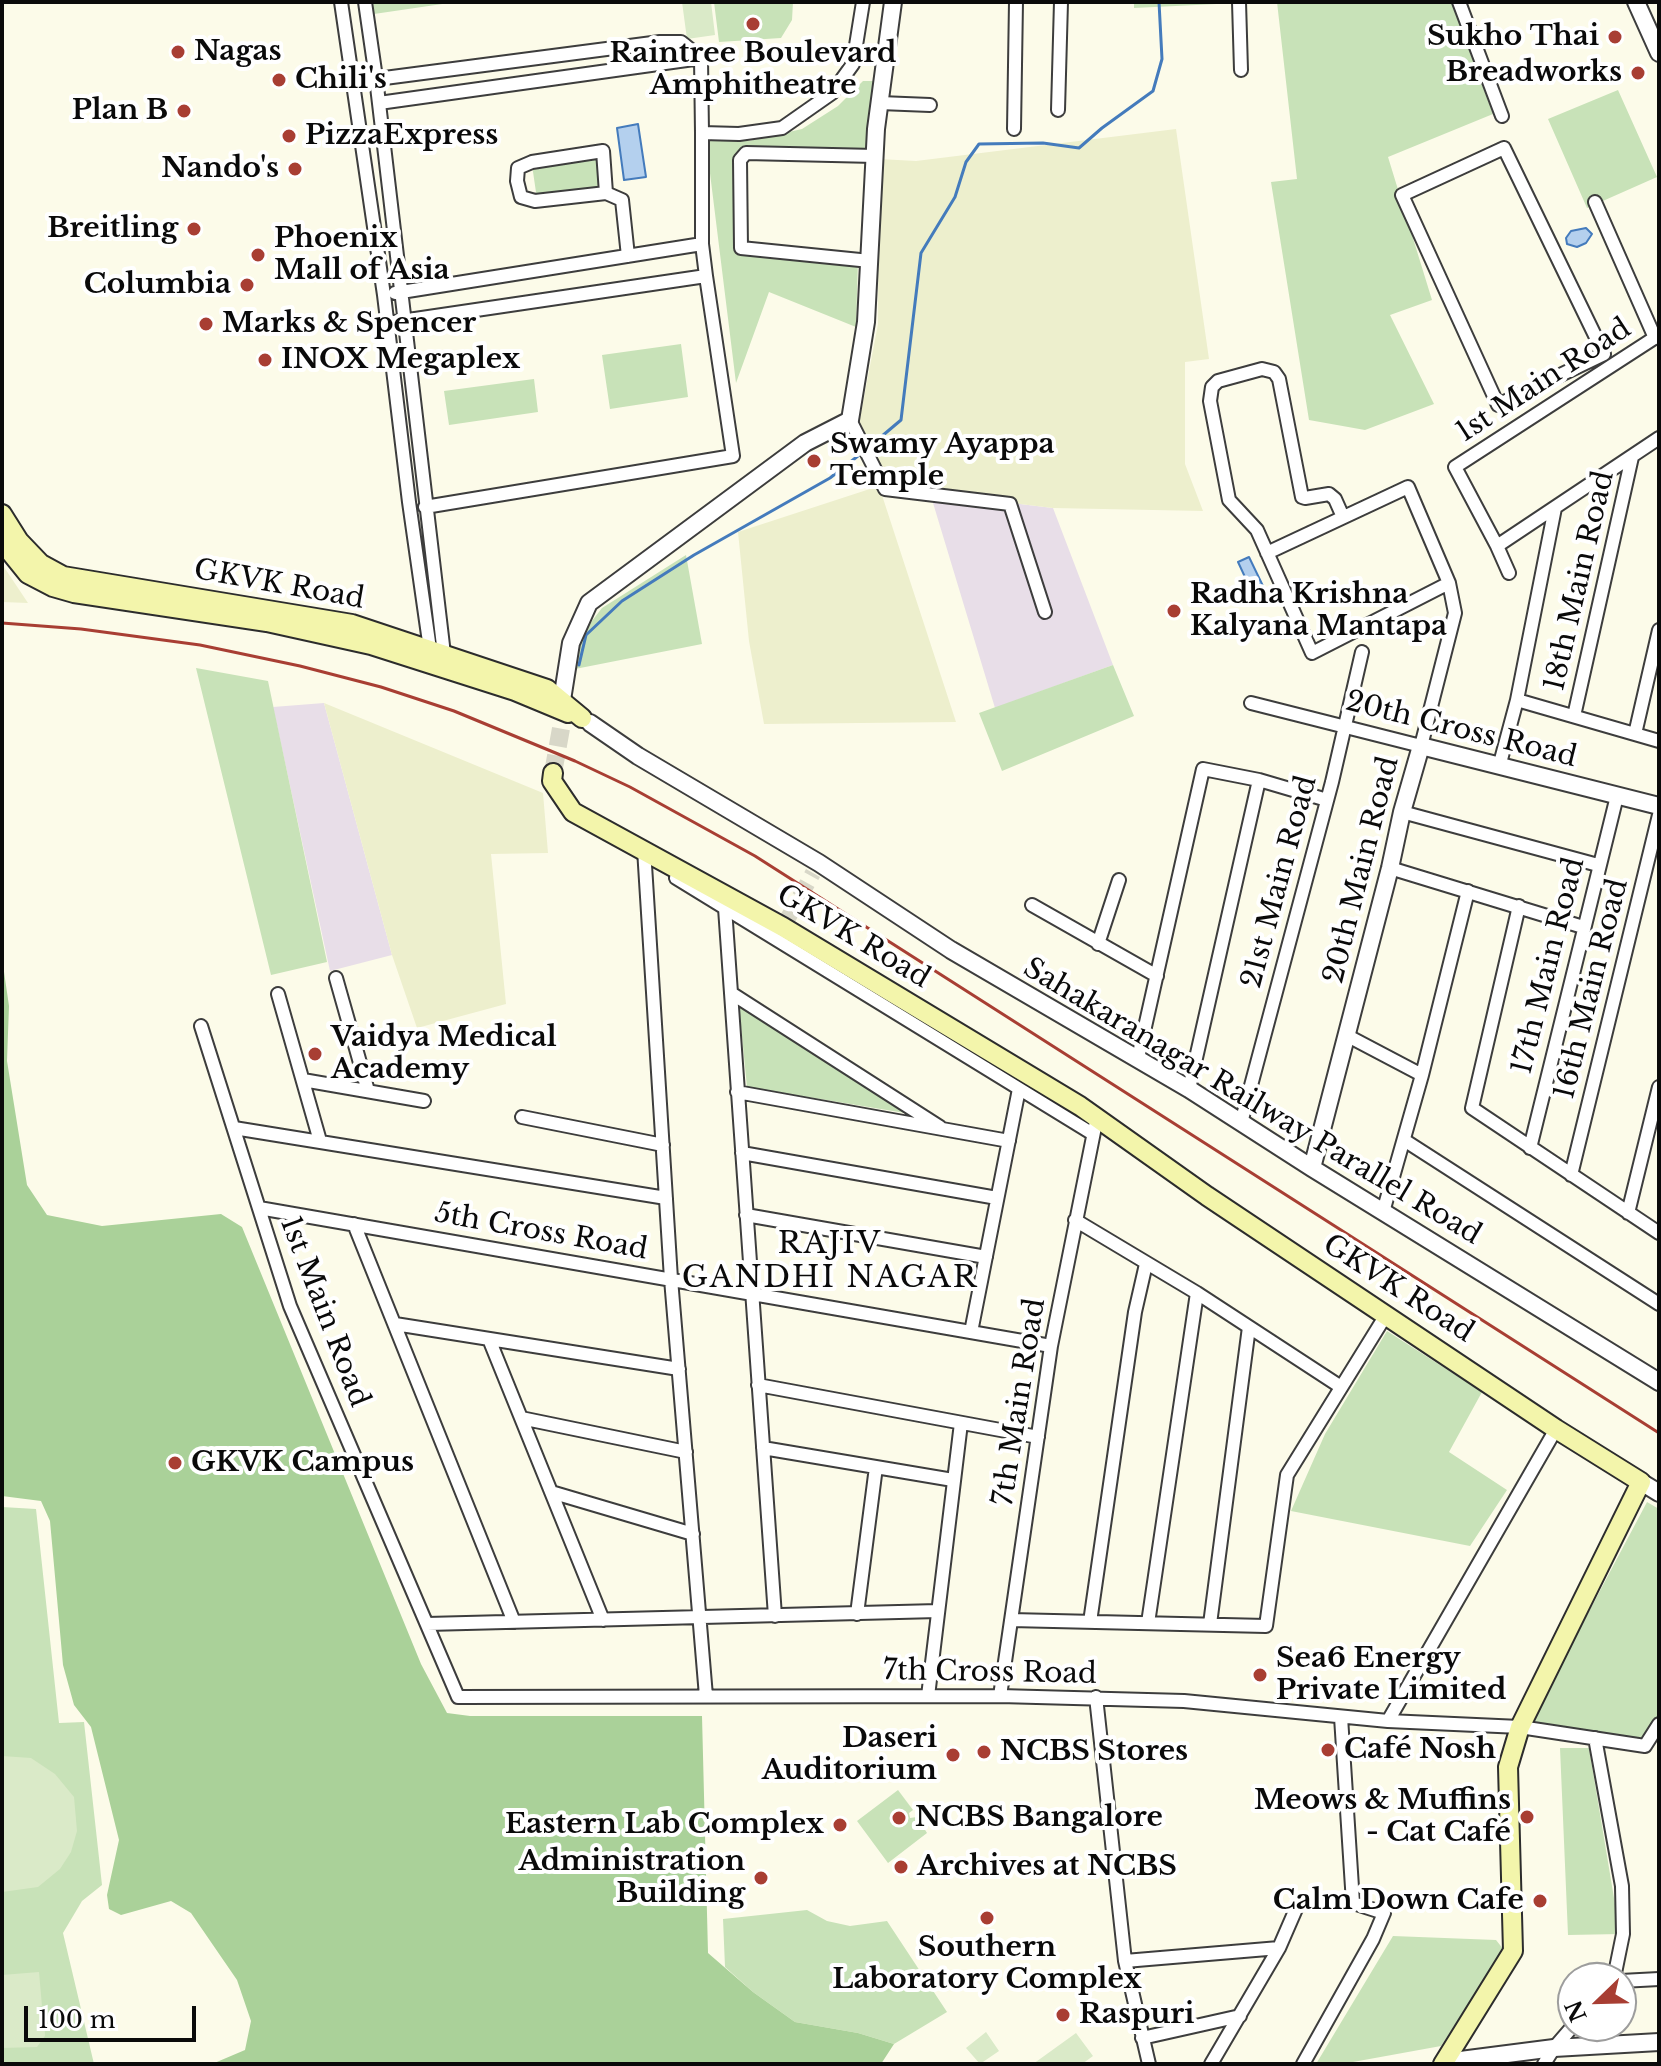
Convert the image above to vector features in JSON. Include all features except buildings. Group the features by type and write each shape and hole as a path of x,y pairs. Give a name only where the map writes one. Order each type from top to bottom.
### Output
{"main road":[{"name":"GKVK Road","path":"2,514 43,574 74,593 267,622 371,645 515,691 586,720"},
{"name":"GKVK Road","path":"2,542 28,574 63,576 352,624 547,689 562,711"},
{"name":"GKVK Road","path":"552,777 573,812 645,854 785,922 1641,1482"},
{"path":"1440,2063 1513,1951 1508,1767 1520,1727 1641,1482"}],"street":[{"path":"341,2 388,323 408,493 437,652"},
{"path":"365,2 425,507 437,652"},
{"path":"702,133 739,134 782,128 832,93 853,64 863,2"},
{"path":"893,2 875,156 866,322 850,420 885,489 1010,504 1045,612"},
{"path":"1014,129 1016,2"},
{"path":"1058,110 1061,2"},
{"path":"1239,2 1241,70"},
{"path":"1459,2 1502,116"},
{"path":"1636,2 1659,53"},
{"path":"354,82 660,42 681,42 701,58"},
{"path":"425,507 733,456 702,244 701,58"},
{"path":"379,103 701,58"},
{"path":"880,103 930,105"},
{"path":"1504,148 1604,354 1550,380 1498,405 1402,195 1504,148"},
{"path":"606,193 603,151 532,162 518,168 521,197 535,201 606,193 622,200 628,256"},
{"path":"870,261 741,248 740,160 746,153 875,156"},
{"path":"1595,202 1657,336"},
{"path":"384,295 702,244"},
{"path":"388,323 706,276"},
{"name":"1st Main Road","path":"1497,546 1455,467 1657,336"},
{"path":"1267,553 1343,517 1335,499 1329,494 1302,497 1279,379 1274,372 1262,369 1218,381 1212,387 1210,401 1229,500 1257,530 1267,553 1313,654 1449,583"},
{"path":"1550,380 1560,401"},
{"path":"562,711 571,643 589,603 805,443 850,420"},
{"path":"1509,573 1497,546 1659,438"},
{"name":"18th Main Road","path":"1574,716 1632,457"},
{"name":"20th Main Road","path":"1312,1168 1455,613 1449,583 1408,487 1343,517"},
{"path":"1499,767 1517,700 1555,508"},
{"path":"1635,734 1659,630"},
{"name":"21st Main Road","path":"1241,1123 1327,800 1362,652"},
{"path":"1517,700 1659,741"},
{"name":"20th Cross Road","path":"1251,703 1659,806"},
{"name":"GKVK Road","path":"586,720 816,868"},
{"path":"1138,1058 1203,769 1259,780 1327,800"},
{"path":"1189,1089 1259,780"},
{"name":"17th Main Road","path":"1530,1148 1617,796"},
{"path":"1402,812 1598,865"},
{"name":"16th Main Road","path":"1571,1175 1659,815"},
{"path":"645,854 725,908 1019,1089 1095,1126"},
{"path":"645,854 671,1279 706,1696"},
{"name":"Sahakaranagar Railway Parallel Road","path":"816,868 1189,1089 1659,1382"},
{"path":"1390,868 1583,927"},
{"path":"1098,944 1119,880"},
{"path":"1383,1212 1422,1075 1468,891"},
{"path":"1032,905 1157,976"},
{"path":"1519,906 1472,1108 1659,1233"},
{"path":"725,908 775,1616"},
{"path":"336,978 368,1091"},
{"path":"731,993 945,1130"},
{"path":"278,994 320,1141"},
{"name":"1st Main Road","path":"201,1026 290,1306 458,1697"},
{"path":"1346,1035 1422,1075"},
{"path":"303,1080 424,1101"},
{"path":"1628,1213 1659,1087"},
{"path":"971,1332 1019,1089"},
{"path":"737,1092 1009,1141"},
{"path":"522,1117 663,1145"},
{"name":"7th Main Road","path":"1000,1696 1051,1346 1095,1126"},
{"path":"234,1128 666,1198"},
{"path":"1404,1140 1659,1304"},
{"path":"742,1153 997,1198"},
{"name":"5th Cross Road","path":"259,1208 1051,1346"},
{"path":"746,1215 986,1257"},
{"path":"1075,1220 1197,1293 1341,1387"},
{"path":"354,1224 514,1622"},
{"path":"1090,1622 1135,1312 1146,1264"},
{"path":"1148,1623 1197,1293"},
{"path":"1011,1620 1266,1626 1287,1475 1386,1315"},
{"path":"395,1324 679,1369"},
{"path":"1210,1624 1249,1327"},
{"path":"489,1339 603,1620"},
{"path":"758,1385 1038,1437"},
{"path":"521,1418 686,1452"},
{"path":"928,1696 961,1423"},
{"path":"1388,1721 1556,1429"},
{"path":"763,1448 953,1480"},
{"path":"857,1614 876,1467"},
{"path":"1641,1482 1659,1493"},
{"path":"551,1492 693,1534"},
{"path":"427,1624 938,1611"},
{"name":"7th Cross Road","path":"458,1697 1096,1697 1184,1701 1388,1721 1520,1727 1645,1746 1659,1724"},
{"path":"1096,1697 1125,1961 1149,2064"},
{"path":"1341,1717 1353,1903"},
{"path":"1595,1738 1622,1886 1623,1934 1617,1962"},
{"path":"1211,2064 1279,1948 1299,1902 1353,1903 1384,1913 1373,1939 1303,2064"},
{"path":"1125,1961 1279,1948"},
{"path":"1637,1980 1659,1979"},
{"path":"1142,2038 1240,2016"},
{"path":"1544,2064 1559,2042"},
{"path":"1440,2063 1554,2048 1656,2042"}],"shaded area":[{"path":"930,493 1053,508 1113,665 995,708"},
{"path":"324,703 392,955 330,971 273,707"}],"green space":[{"path":"373,2 456,2 374,14"},
{"path":"682,2 711,2 715,35 687,39"},
{"name":"Raintree Boulevard Amphitheatre","path":"714,2 793,2 792,20 781,38 719,42"},
{"path":"1134,2 1258,2 1134,8"},
{"path":"1277,2 1451,2 1493,114 1388,157 1432,300 1390,315 1434,404 1365,430 1309,420 1271,182 1297,179"},
{"path":"863,81 874,81 865,159 738,154 738,250 858,260 856,327 769,292 736,383 706,141 749,141 802,129 838,106"},
{"path":"1618,90 1657,177 1587,208 1548,119"},
{"path":"1176,129 1209,359 1185,362 1185,464 1203,511 1053,508 930,493 891,484 858,429 878,324 879,159 916,161"},
{"path":"598,156 603,189 537,199 532,165"},
{"path":"681,344 688,397 610,409 602,355"},
{"path":"534,379 538,412 449,425 444,391"},
{"path":"879,486 956,722 764,724 749,641 738,532"},
{"path":"686,555 702,644 575,669 581,635 602,608"},
{"path":"2,564 28,603 2,602"},
{"path":"1113,665 1134,716 1002,771 979,713"},
{"path":"196,668 268,681 327,962 271,975"},
{"path":"324,703 543,793 548,853 491,854 506,1004 417,1028 392,955"},
{"path":"2,958 9,1006 7,1061 27,1185 47,1215 102,1226 221,1214 242,1227 421,1664 447,1713 470,1716 702,1716 708,1953 753,1992 795,2022 858,2033 894,2044 881,2064 212,2064 245,2050 251,2021 237,1980 191,1913 171,1901 121,1915 109,1909 107,1895 119,1840 91,1727 74,1705 63,1665 50,1521 41,1501 2,1496"},
{"path":"739,1006 905,1113 747,1087"},
{"path":"1387,1331 1482,1392 1449,1452 1507,1490 1470,1546 1291,1511 1325,1434"},
{"path":"1647,1502 1659,1509 1659,1716 1644,1739 1531,1721"},
{"path":"2,1507 36,1509 59,1723 84,1722 102,1885 82,1901 63,1933 94,2064 2,2064"},
{"path":"1560,1748 1589,1748 1620,1934 1568,1935"},
{"path":"2,1756 31,1758 55,1774 74,1797 77,1831 71,1852 60,1869 38,1887 2,1892"},
{"path":"898,1790 913,1810 909,1813 910,1818 917,1817 927,1833 888,1863 857,1821"},
{"path":"807,1910 827,1921 850,1926 887,1921 947,2012 894,2044 858,2033 795,2022 725,1967 723,1919"},
{"path":"1393,1936 1496,1940 1504,1950 1441,2046 1342,2064 1316,2064"},
{"path":"39,1972 42,2006 38,2007 44,2012 45,2036 37,2047 2,2048 2,1975"},
{"path":"986,2032 999,2051 980,2064 966,2048"},
{"path":"1076,2033 1093,2056 1082,2064 1033,2064"}],"water":[{"path":"638,124 646,177 624,180 617,128"},
{"path":"1586,228 1592,234 1586,243 1577,247 1567,244 1566,238 1571,231"},
{"path":"1249,557 1263,586 1252,592 1238,562"}],"waterway":[{"path":"869,447 901,420 921,253 955,197 966,162 979,144 1043,143 1079,148 1153,91 1162,59 1159,2"},
{"path":"579,665 586,635 622,601 694,555 830,478 863,452"}],"tunnel":[{"path":"553,773 562,723"},
{"path":"788,918 813,873"}],"railway":[{"path":"2,623 81,629 200,645 381,687 454,711 630,787 755,856 1659,1433"}],"place":[{"name":"Raintree Boulevard Amphitheatre","path":"753,24"},
{"name":"Sukho Thai","path":"1615,37"},
{"name":"Nagas","path":"178,52"},
{"name":"Breadworks","path":"1638,73"},
{"name":"Chili's","path":"279,80"},
{"name":"Plan B","path":"184,111"},
{"name":"PizzaExpress","path":"289,136"},
{"name":"Nando's","path":"295,169"},
{"name":"Breitling","path":"194,229"},
{"name":"Phoenix Mall of Asia","path":"258,255"},
{"name":"Columbia","path":"247,285"},
{"name":"Marks & Spencer","path":"206,324"},
{"name":"INOX Megaplex","path":"265,360"},
{"name":"Swamy Ayappa Temple","path":"814,461"},
{"name":"Radha Krishna Kalyana Mantapa","path":"1174,611"},
{"name":"Vaidya Medical Academy","path":"315,1054"},
{"name":"GKVK Campus","path":"175,1463"},
{"name":"Sea6 Energy Private Limited","path":"1260,1675"},
{"name":"Café Nosh","path":"1328,1750"},
{"name":"NCBS Stores","path":"984,1752"},
{"name":"Daseri Auditorium","path":"953,1755"},
{"name":"Meows & Muffins - Cat Café","path":"1527,1817"},
{"name":"NCBS Bangalore","path":"899,1818"},
{"name":"Eastern Lab Complex","path":"840,1825"},
{"name":"Archives at NCBS","path":"901,1867"},
{"name":"Administration Building","path":"761,1878"},
{"name":"Calm Down Cafe","path":"1540,1901"},
{"name":"Southern Laboratory Complex","path":"987,1918"},
{"name":"Raspuri","path":"1063,2015"}],"district":[{"name":"RAJIV GANDHI NAGAR","path":"830,1262"}]}
